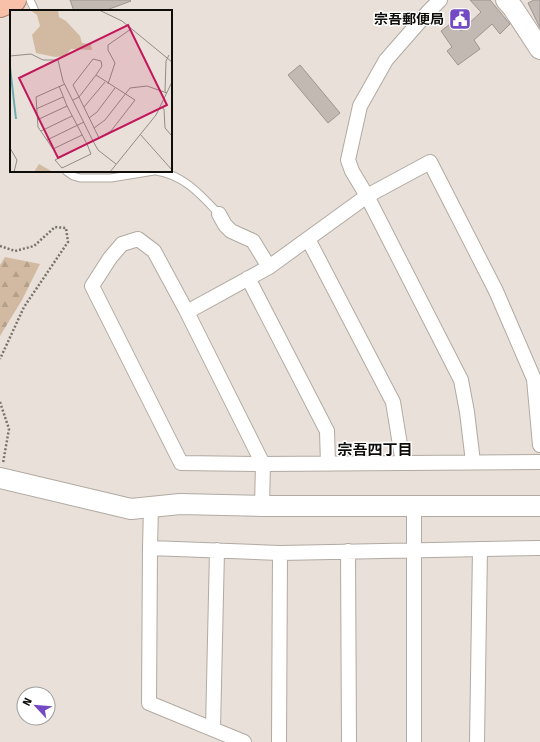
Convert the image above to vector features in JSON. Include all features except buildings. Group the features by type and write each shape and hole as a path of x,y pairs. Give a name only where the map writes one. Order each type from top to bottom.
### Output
{"highway":[{"path":"0,6 15,0"}],"street":[{"path":"440,0 386,60 360,106 348,160 352,171 367,196 461,380 467,412 473,462"},
{"path":"510,3 538,42"},
{"path":"187,312 269,266 367,196 430,162 496,291 534,379 540,445"},
{"path":"219,214 225,225 232,231 253,241 269,266"},
{"path":"308,239 393,402 403,463"},
{"path":"262,506 263,464 187,312 154,251 138,240 122,244 110,258 92,286 181,463 263,464 328,464 540,462"},
{"path":"248,278 327,431 328,464"},
{"path":"0,479 131,508 180,504 262,506 540,506"},
{"path":"414,506 414,742"},
{"path":"151,507 149,703 244,742"},
{"path":"150,548 280,553 540,548"},
{"path":"477,742 480,549"},
{"path":"213,729 217,550"},
{"path":"348,552 349,742"},
{"path":"279,742 280,553"}],"lane":[{"path":"30,0 35,10"},
{"path":"68,172 80,178 111,178 149,172"},
{"path":"159,172 172,175 185,182 200,194 219,214"}],"path":[{"path":"0,246 15,251 34,246 55,227 66,228 68,242 24,306 0,360"},
{"path":"0,402 9,429 0,479"}],"green space":[{"path":"5,257 40,264 22,300 0,336 0,265"}],"place":[{"name":"宗吾郵便局","path":"460,19"}],"district":[{"name":"宗吾四丁目","path":"375,450"}]}
